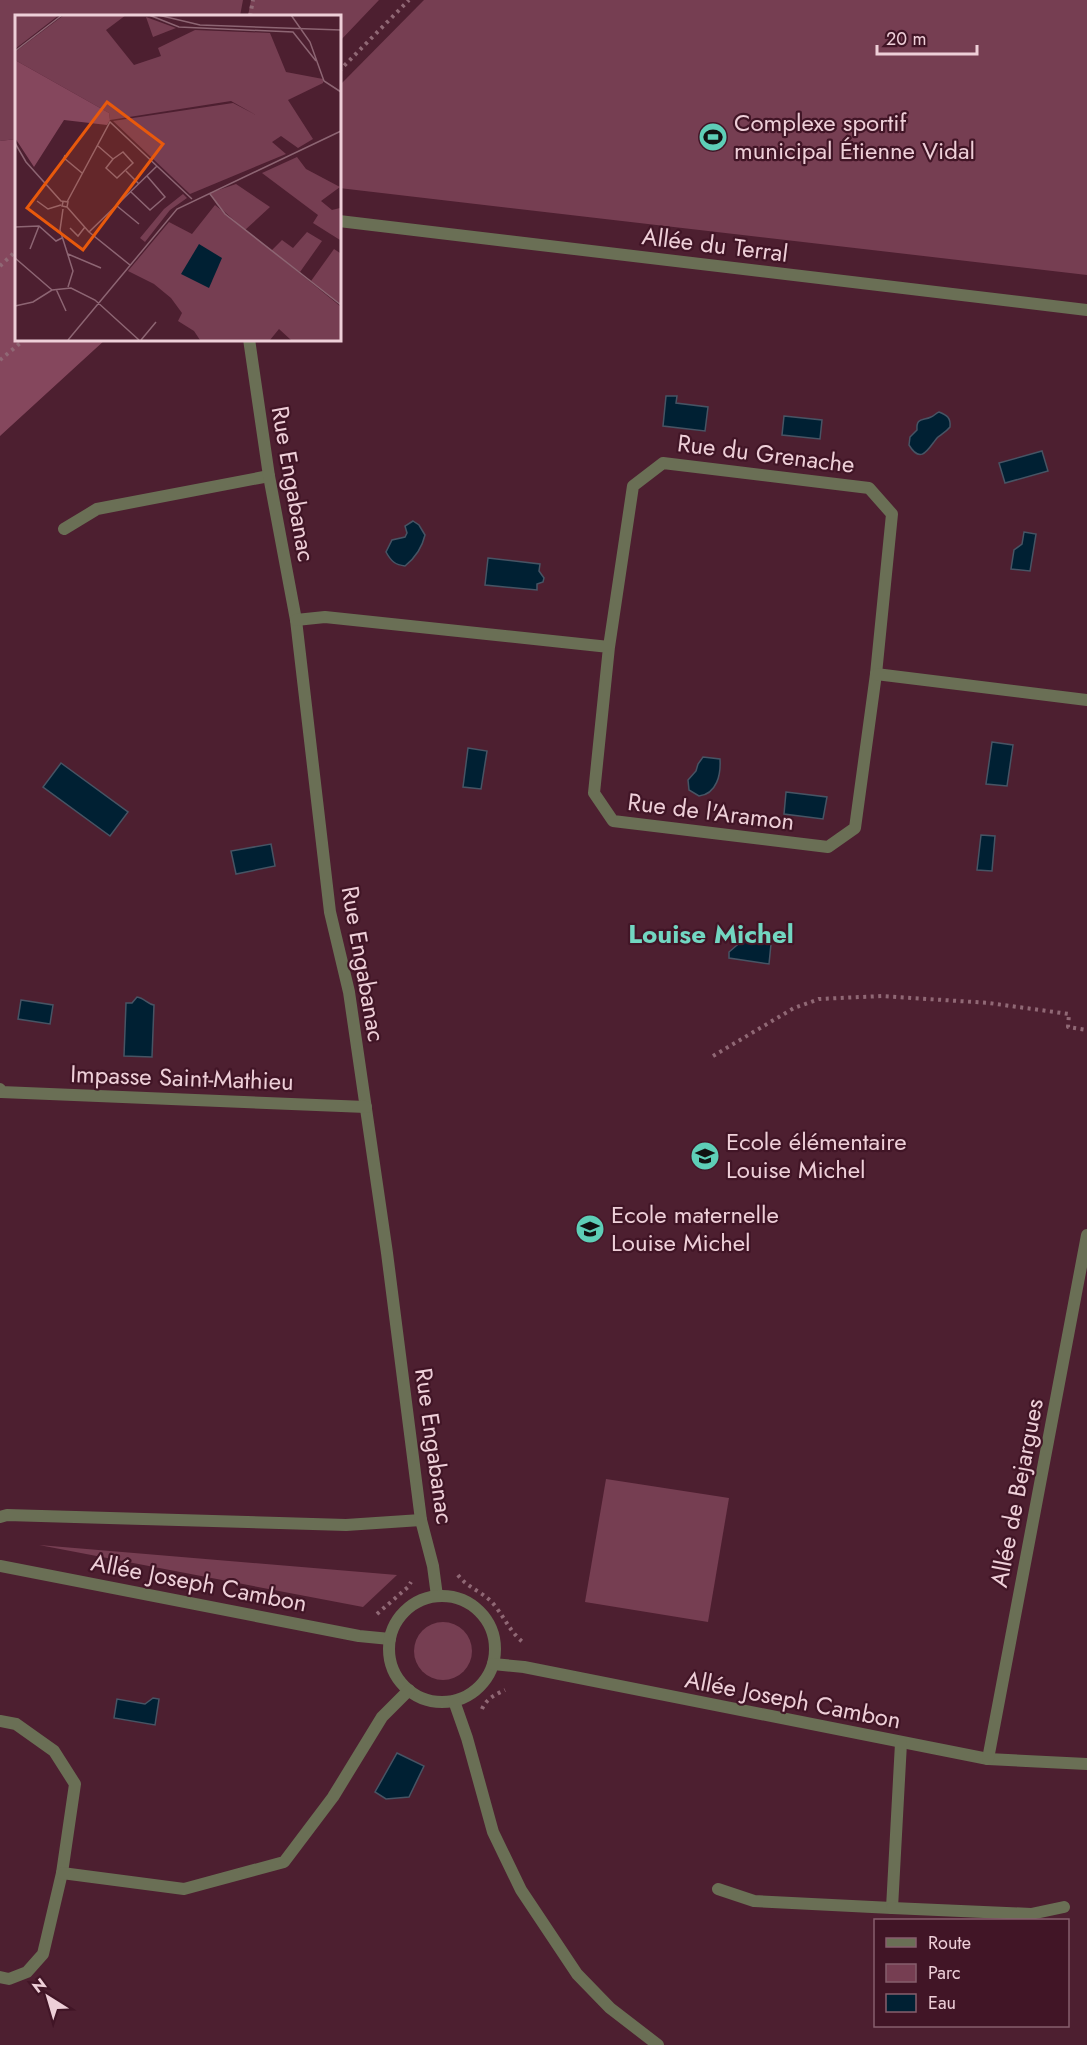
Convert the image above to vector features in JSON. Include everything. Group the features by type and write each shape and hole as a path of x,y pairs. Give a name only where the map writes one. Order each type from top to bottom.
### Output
{"street":[{"name":"Allée du Terral","path":"340,221 1087,310"},
{"name":"Rue Engabanac","path":"249,340 269,476 296,620 330,912 349,992 387,1253 421,1520 433,1566 437,1596"},
{"name":"Rue du Grenache","path":"609,646 633,486 663,463 869,488 892,514 876,674"},
{"path":"64,529 96,509 269,476"},
{"path":"296,620 325,617 609,646"},
{"name":"Rue de l'Aramon","path":"609,646 594,793 613,821 828,847 855,828 876,674"},
{"path":"876,674 1087,700"},
{"name":"Impasse Saint-Mathieu","path":"0,1089 1,1092 366,1107"},
{"name":"Allée de Bejargues","path":"988,1759 1087,1235"},
{"path":"0,1517 7,1515 346,1525 421,1520"},
{"name":"Allée Joseph Cambon","path":"0,1566 359,1636 390,1639"},
{"path":"437,1596 452,1597 478,1610 488,1621 494,1635 496,1649 488,1676 467,1696 454,1701 439,1702 424,1699 409,1690 397,1676 390,1658 390,1639 396,1623 407,1610 422,1601 437,1596"},
{"name":"Allée Joseph Cambon","path":"493,1664 524,1667 988,1759 1087,1764"},
{"path":"62,1873 184,1889 284,1862 333,1797 382,1717 409,1690"},
{"path":"454,1701 467,1738 493,1832 521,1890 577,1974 610,2008 658,2045"},
{"path":"0,1721 16,1724 54,1751 75,1784 62,1873 43,1954 27,1972 9,1979 0,1977"},
{"path":"892,1908 901,1743"},
{"path":"718,1889 754,1901 1031,1914 1064,1907"}],"path":[{"path":"250,15 253,0"},
{"path":"340,70 409,0"},
{"path":"0,266 15,252"},
{"path":"0,360 24,340"},
{"path":"713,1056 794,1008 819,999 882,996 989,1003 1070,1014 1068,1027 1087,1030"},
{"path":"456,1570 459,1577 469,1586 484,1594 495,1605 513,1634 528,1646"},
{"path":"479,1717 484,1705 495,1695 509,1688"}],"green space":[{"path":"0,0 243,0 240,15 15,15 15,139 0,141"},
{"path":"251,0 379,0 340,41 340,15 248,15"},
{"name":"Complexe sportif municipal Étienne Vidal","path":"424,0 1087,0 1087,275 340,188 340,85"},
{"path":"606,1479 729,1498 708,1622 585,1602"},
{"path":"39,1545 397,1575 363,1607"},
{"path":"443,1622 454,1624 467,1635 472,1651 470,1662 459,1675 443,1680 432,1678 419,1667 414,1651 416,1640 427,1627"}],"shaded area":[{"path":"15,139 15,340 105,340 0,436 0,141"}],"water":[{"path":"666,396 677,396 676,403 708,407 705,431 663,426"},
{"path":"939,412 948,417 950,427 925,452 918,454 909,445 910,437 917,430 919,421"},
{"path":"784,416 822,420 820,439 782,435"},
{"path":"1042,451 1048,471 1005,483 999,463"},
{"path":"413,521 419,525 425,535 424,540 409,563 405,566 396,564 386,552 392,540 405,537 407,533 405,526"},
{"path":"1024,532 1036,534 1030,571 1011,569 1014,550 1022,544"},
{"path":"488,558 540,564 539,571 544,578 543,582 537,584 537,590 485,585"},
{"path":"992,742 1013,745 1007,786 986,784"},
{"path":"468,748 487,751 481,789 463,787"},
{"path":"703,757 720,759 720,771 714,787 699,796 689,790 688,780"},
{"path":"61,763 128,812 110,836 43,787"},
{"path":"786,792 827,797 823,819 784,814"},
{"path":"981,835 995,836 992,871 977,870"},
{"path":"271,844 275,866 236,874 231,851"},
{"path":"751,933 772,934 769,964 729,958 729,952"},
{"path":"137,997 154,1005 152,1057 124,1056 126,1003 132,1003"},
{"path":"21,1000 53,1005 50,1024 18,1019"},
{"path":"153,1698 159,1699 155,1725 114,1718 117,1699 145,1704"},
{"path":"397,1753 424,1766 409,1797 386,1799 375,1792"}],"place":[{"name":"Complexe sportif municipal Étienne Vidal","path":"713,137"},
{"name":"Ecole élémentaire Louise Michel","path":"705,1156"},
{"name":"Ecole maternelle Louise Michel","path":"590,1229"}],"district":[{"name":"Louise Michel","path":"711,934"}]}
